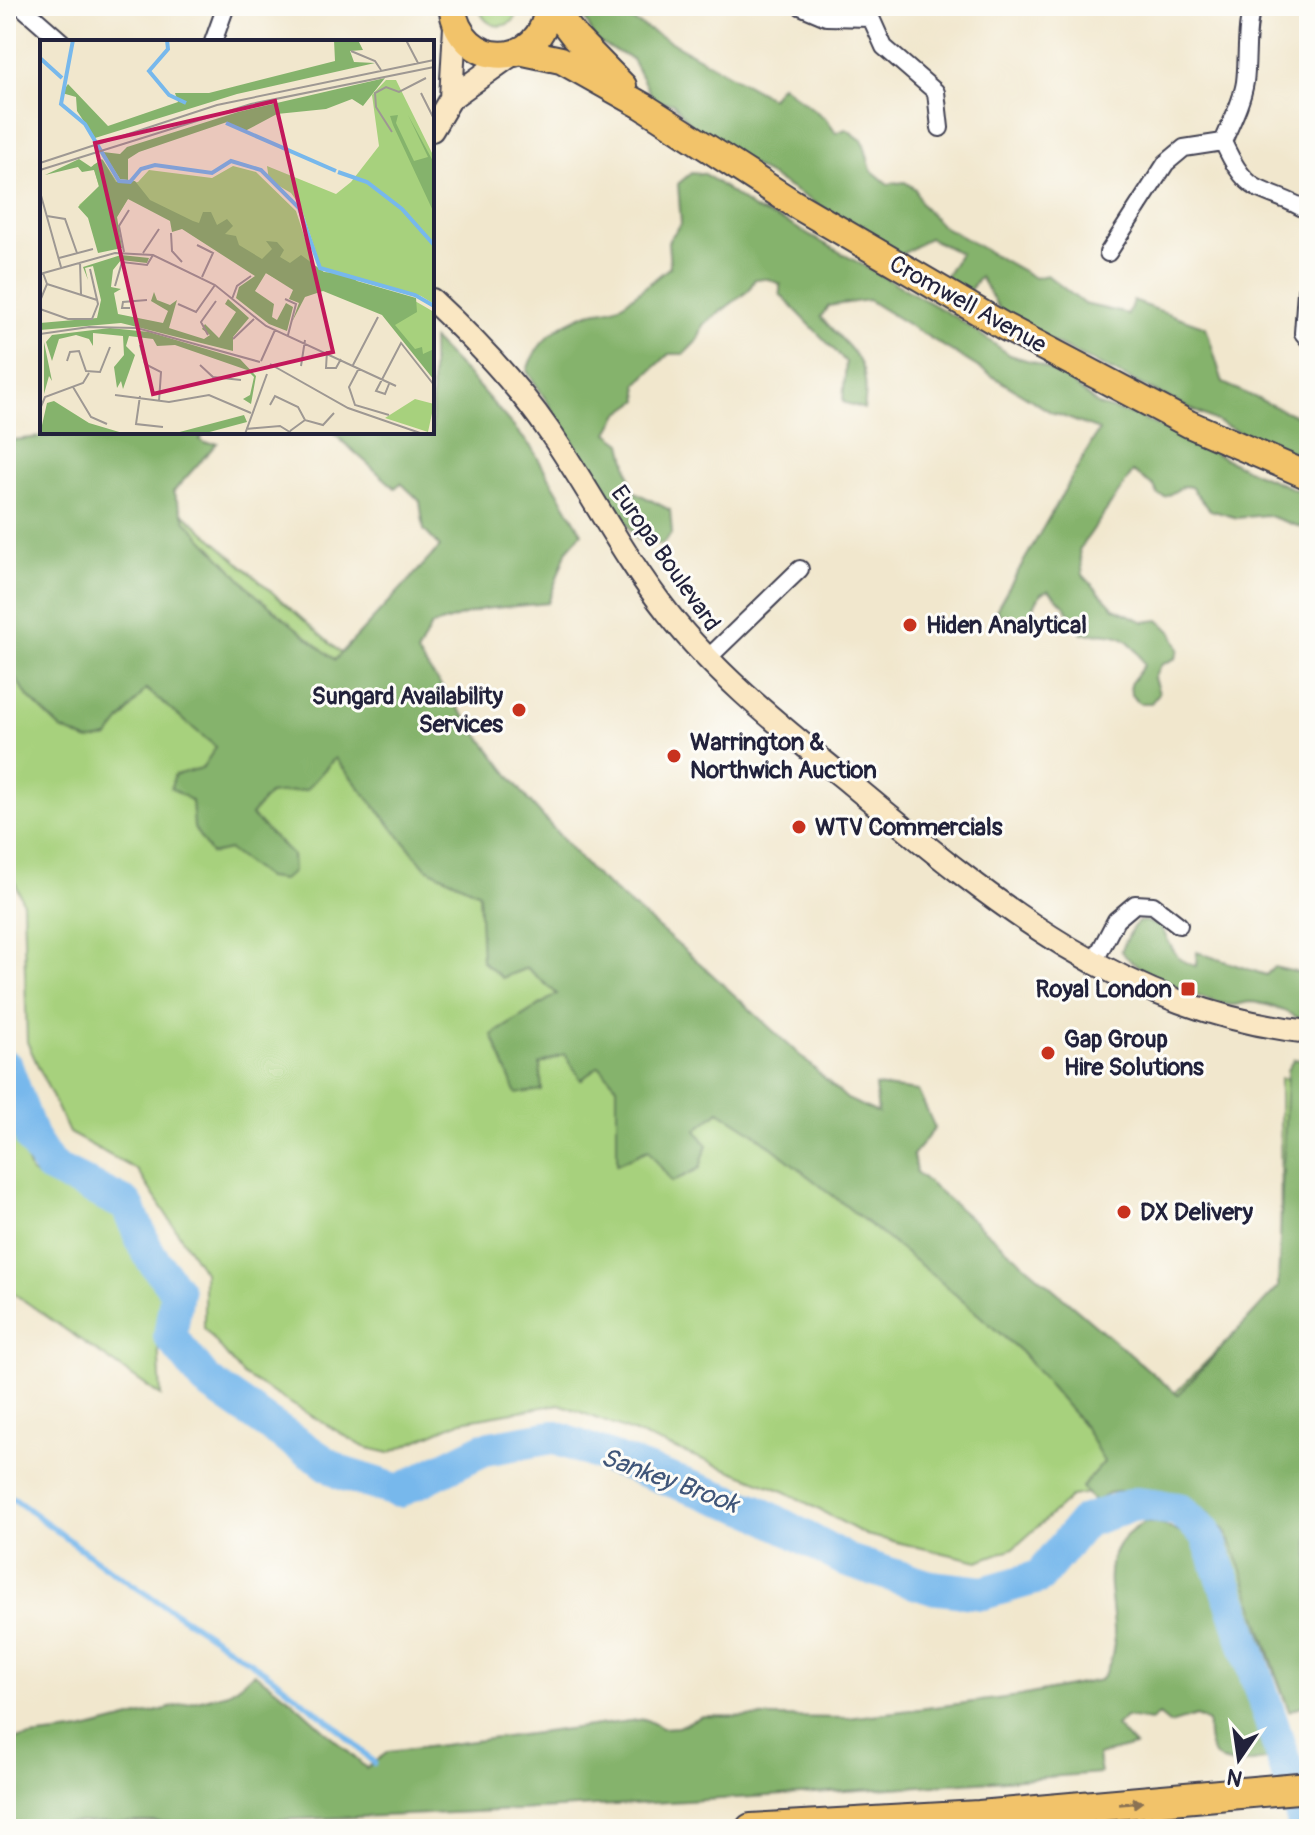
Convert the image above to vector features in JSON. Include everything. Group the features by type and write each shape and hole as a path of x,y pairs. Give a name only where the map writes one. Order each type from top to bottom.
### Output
{"highway":[{"path":"751,1829 979,1816 1309,1787"}],"main road":[{"path":"516,52 532,43 541,32 549,6"},
{"name":"Cromwell Avenue","path":"549,6 643,106"},
{"name":"Cromwell Avenue","path":"451,15 473,47 486,53 500,55 516,52 561,60 643,106 793,203 1005,327 1189,424 1309,476"}],"street":[{"path":"21,6 60,40"},
{"path":"214,40 226,6"},
{"path":"800,6 826,17 874,12 884,47 936,92 940,128"},
{"path":"1253,6 1244,87 1223,142 1232,160 1253,187 1294,201 1309,212"},
{"path":"451,15 451,98"},
{"path":"434,127 451,98 516,52"},
{"path":"1108,253 1166,163 1184,148 1223,142"},
{"path":"1309,286 1303,333 1309,340"},
{"name":"Europa Boulevard","path":"434,302 481,348 524,398 549,431 668,613 707,659 750,700 899,823 1038,930 1093,964 1158,994 1204,1009 1246,1022 1309,1032"},
{"path":"707,659 800,569"},
{"path":"1093,964 1116,920 1135,904 1162,909 1179,925"}],"green space":[{"path":"520,6 513,21 502,25 488,22 479,7"},
{"path":"580,6 615,6 621,14 771,98 781,85 826,119 836,133 846,129 863,141 871,170 888,184 905,182 915,189 921,204 941,225 1035,278 1047,275 1084,304 1128,314 1133,301 1206,327 1223,383 1309,422 1309,458 1245,435 1040,336 1001,312 980,277 966,295 945,278 960,253 929,238 901,255 696,131 673,103 654,101 632,59 595,41"},
{"path":"691,173 705,174 754,209 786,222 957,318 1010,355 1036,363 1070,381 1098,405 1142,418 1255,473 1309,495 1309,530 1266,515 1237,518 1210,510 1191,487 1184,486 1165,497 1158,495 1154,486 1133,472 1079,550 1083,575 1114,608 1144,622 1159,620 1172,632 1179,649 1176,658 1161,665 1154,678 1159,693 1151,703 1139,703 1131,695 1130,684 1144,665 1133,646 1112,634 1082,634 1065,606 1049,590 1041,593 1028,618 1015,628 996,610 1099,430 1051,412 868,300 828,306 821,317 857,357 865,378 864,409 843,402 846,362 780,294 780,284 768,279 755,279 749,290 703,325 698,340 684,354 669,354 637,384 639,400 619,414 608,433 622,443 633,491 670,510 672,533 662,545 637,539 527,371 536,351 559,328 589,313 616,307 670,267 668,241 681,224 678,184"},
{"path":"434,341 532,448 582,533 567,550 548,603 483,609 431,626 417,654 529,801 591,871 703,966 847,1099 878,1113 875,1086 918,1091 935,1128 913,1155 916,1172 1178,1395 1278,1287 1287,1070 1294,1059 1309,1061 1309,1703 1289,1711 1226,1531 1208,1513 1183,1499 1139,1489 1109,1493 1094,1503 1082,1487 1104,1462 1084,1426 1021,1352 933,1275 755,1134 719,1111 696,1130 707,1145 700,1168 672,1182 648,1150 617,1164 617,1086 599,1066 581,1080 565,1054 540,1064 542,1090 516,1094 492,1035 557,994 527,968 502,978 482,961 479,893 426,868 335,758 306,790 269,794 251,815 292,855 293,871 283,880 267,878 229,850 211,854 194,828 192,801 171,788 174,775 202,768 216,747 146,689 108,737 89,741 61,729 29,698 6,664 6,441 66,434 204,434 200,440 217,443 173,492 186,521 256,595 335,660 440,547 424,530 420,501 401,483 395,488 334,434 434,434"},
{"path":"6,453 157,490 352,663 890,1183 1162,1406 1281,1287 1280,1078 1309,1079 1309,1699 1287,1706 1214,1506 1141,1484 1072,1496 1014,1548 978,1561 866,1535 786,1492 560,1404 462,1421 389,1453 364,1447 243,1375 204,1328 204,1272 137,1170 69,1133 27,1042 23,903 6,859"},
{"path":"1145,921 1161,927 1174,951 1189,964 1196,966 1197,952 1266,975 1274,967 1309,975 1309,1015 1303,1020 1264,1004 1220,1003 1189,993 1156,977 1121,951 1133,927"},
{"path":"6,1106 31,1173 115,1216 163,1300 158,1340 161,1396 6,1288"},
{"path":"1144,1523 1159,1523 1201,1542 1272,1758 1246,1763 1225,1762 1211,1750 1208,1722 1196,1716 1170,1724 1159,1715 1151,1721 1125,1717 1116,1726 1135,1746 1098,1755 1101,1773 790,1795 480,1812 239,1821 6,1823 6,1740 81,1731 228,1693 254,1673 290,1699 366,1768 388,1752 645,1719 662,1728 678,1727 702,1716 848,1718 1020,1696 1100,1680 1111,1660 1114,1639 1110,1576 1113,1556 1123,1539"}],"waterway":[{"name":"Sankey Brook","path":"6,1067 32,1139 50,1167 127,1205 148,1253 177,1292 170,1336 206,1381 341,1473 399,1491 484,1449 553,1437 756,1511 848,1561 930,1587 983,1593 1039,1577 1085,1521 1135,1504 1178,1509 1206,1533 1233,1605 1306,1829"},
{"path":"6,1493 107,1568 267,1673 334,1725 374,1763"}],"place":[{"name":"Hiden Analytical","path":"910,625"},
{"name":"Sungard Availability Services","path":"519,710"},
{"name":"Warrington & Northwich Auction","path":"674,756"},
{"name":"WTV Commercials","path":"799,827"},
{"name":"Royal London","path":"1188,989"},
{"name":"Gap Group Hire Solutions","path":"1048,1053"},
{"name":"DX Delivery","path":"1124,1212"}]}
